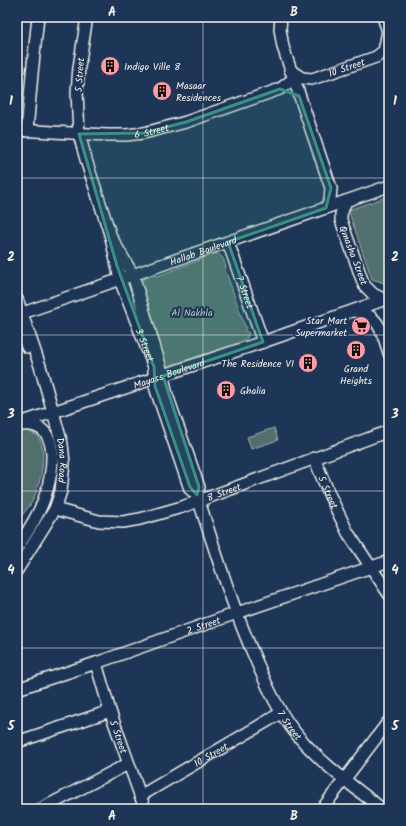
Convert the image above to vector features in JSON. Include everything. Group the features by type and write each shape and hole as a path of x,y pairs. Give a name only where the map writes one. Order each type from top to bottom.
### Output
{"street":[{"path":"22,131 32,74 38,17"},
{"name":"5 Street","path":"79,134 77,98 79,67 87,17"},
{"path":"281,17 280,38 331,188 330,200 326,208"},
{"path":"383,17 388,33"},
{"name":"10 Street","path":"292,74 302,78 312,79 376,57 384,50 388,33"},
{"name":"6 Street","path":"22,131 126,135 162,129 280,89 292,74"},
{"path":"280,89 290,91 299,96"},
{"name":"3 Street","path":"79,134 111,237 120,280 158,377"},
{"name":"Hallab Boulevard","path":"20,314 389,186"},
{"name":"Qmasha Street","path":"346,201 341,214 341,220 364,285 373,294 387,299"},
{"name":"3 Street","path":"111,237 132,276 158,377 156,390 190,489 198,498 237,612"},
{"name":"7 Street","path":"228,242 263,342"},
{"name":"Dana Road","path":"17,299 20,314 40,366 62,444 64,463 61,492 54,509 17,570"},
{"name":"Mayass Boulevard","path":"17,425 387,299"},
{"path":"352,311 368,315 375,320 380,326 389,353"},
{"name":"Dana Road","path":"17,329 33,359 40,366"},
{"name":"Dana Road","path":"17,425 33,425 44,431 50,442 51,459 49,484 44,500 34,521 17,548"},
{"name":"8 Street","path":"54,509 91,520 106,522 123,522 148,517 389,431"},
{"name":"5 Street","path":"314,458 339,514 352,538 389,594"},
{"name":"2 Street","path":"17,689 96,663 237,612 389,560"},
{"name":"7 Street","path":"237,612 257,664 281,713 298,737 344,780 382,809"},
{"name":"5 Street","path":"96,663 110,711 145,809"},
{"path":"17,742 110,711"},
{"name":"10 Street","path":"140,796 281,713"},
{"path":"322,809 389,722"},
{"path":"41,809 128,764"}],"highlighted area":[{"path":"280,89 299,96 331,188 326,208 228,242 263,342 163,376 199,487 197,495 190,487 155,386 154,367 117,266 79,134 144,133 186,122"}],"green space":[{"path":"389,196 389,284 387,284 372,279 348,210"},
{"name":"Al Nakhla","path":"215,253 221,256 225,262 225,269 245,326 247,327 245,331 249,333 247,338 242,342 165,367 140,281 152,275 157,276 200,260 203,256"},
{"path":"274,428 278,440 251,449 247,437"},
{"path":"26,430 35,434 39,438 42,444 43,461 35,496 29,507 17,521 17,432"}],"place":[{"name":"Indigo Ville 8","path":"110,66"},
{"name":"Masaar Residences","path":"162,91"},
{"name":"Star Mart Supermarket","path":"361,326"},
{"name":"Grand Heights","path":"356,350"},
{"name":"The Residence VI","path":"308,363"},
{"name":"Ghalia","path":"226,390"}]}
